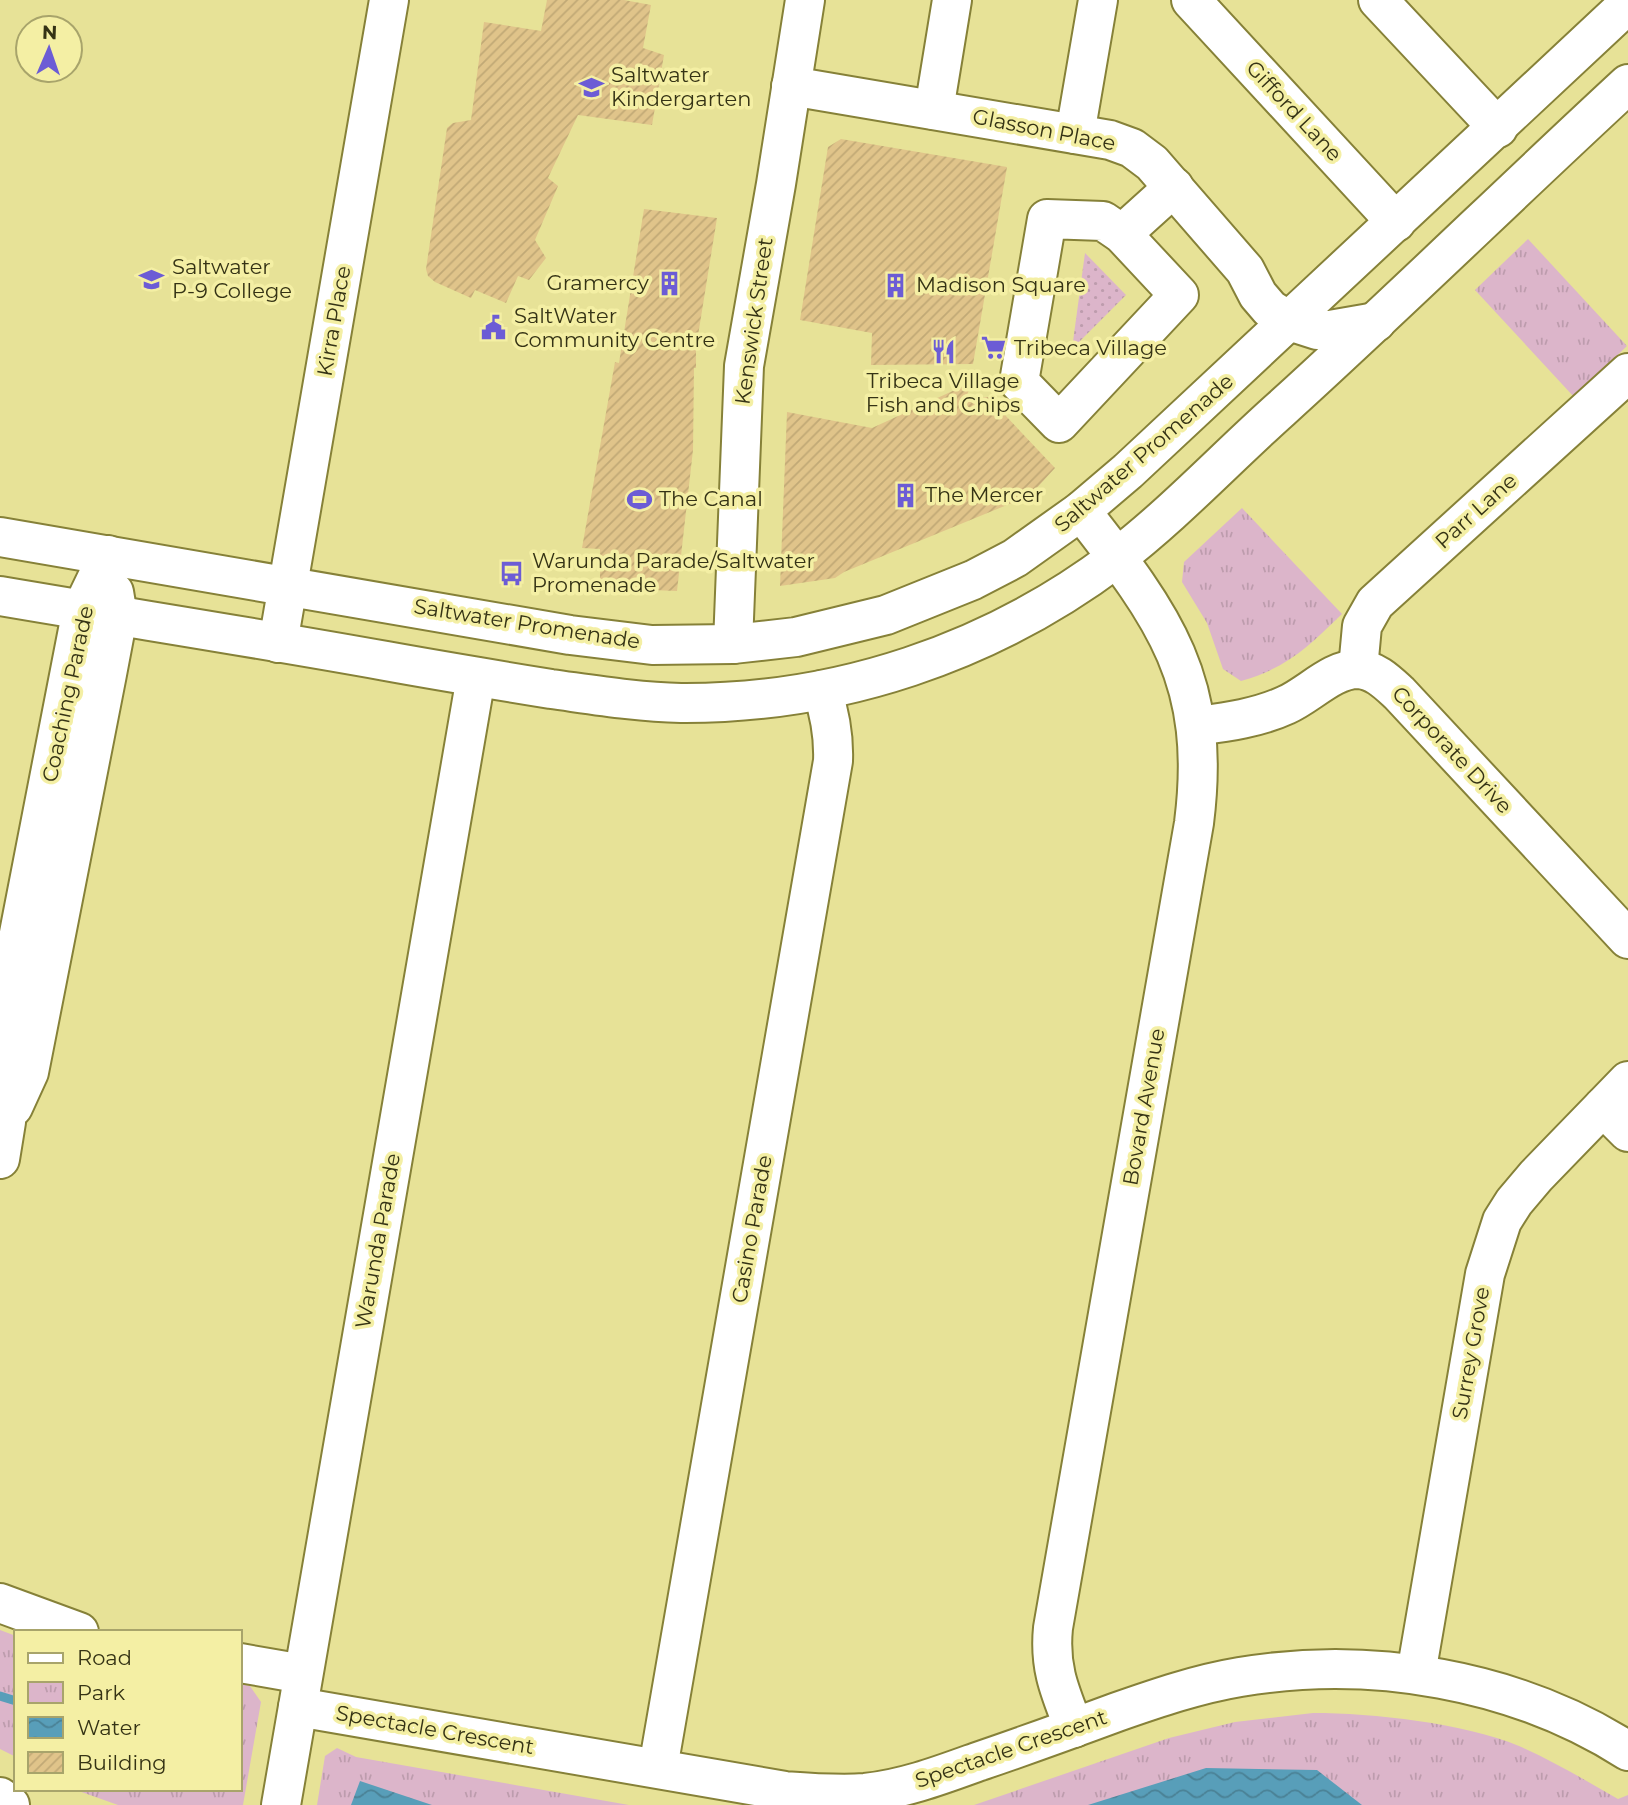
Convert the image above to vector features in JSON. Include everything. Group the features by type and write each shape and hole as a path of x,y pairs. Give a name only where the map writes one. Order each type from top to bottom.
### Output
{"street":[{"name":"Kirra Place","path":"278,643 390,0"},
{"name":"Kenswick Street","path":"733,644 744,366 805,0"},
{"path":"934,110 953,0"},
{"path":"1075,134 1098,0"},
{"name":"Gifford Lane","path":"1191,0 1396,222"},
{"path":"1378,0 1497,128"},
{"name":"Saltwater Promenade","path":"0,537 570,635 652,645 733,644 796,637 886,615 936,596 1015,558 1081,512 1299,313 1628,5"},
{"path":"0,596 476,677 636,701 744,701 822,690 906,669 956,651 1007,628 1117,557 1174,509 1376,322 1628,83"},
{"name":"Glasson Place","path":"791,86 1110,140 1132,148 1152,163 1174,187 1245,270 1258,295 1270,309 1299,313 1317,330 1376,322"},
{"path":"1122,234 1174,187"},
{"path":"1047,219 1103,221 1122,234 1179,295 1059,423 1018,382 1047,219"},
{"name":"Parr Lane","path":"1358,669 1362,626 1375,603 1618,384"},
{"name":"Bovard Avenue","path":"1074,1728 1054,1673 1051,1647 1053,1628 1194,823 1199,764 1197,726 1184,672 1172,644 1160,621 1117,557 1081,512"},
{"name":"Coaching Parade","path":"0,1159 4,1042 15,954 100,612 108,555"},
{"path":"1197,726 1230,722 1271,711 1301,698 1340,673 1358,669"},
{"name":"Corporate Drive","path":"1358,669 1380,676 1399,694 1628,939"},
{"name":"Warunda Parade","path":"281,1805 476,677"},
{"name":"Casino Parade","path":"658,1768 832,761 833,733 830,712 822,690"},
{"name":"Surrey Grove","path":"1416,1674 1485,1274 1493,1245 1502,1222 1526,1186 1620,1106"},
{"path":"0,1603 74,1630"},
{"name":"Spectacle Crescent","path":"242,1664 300,1690 658,1768 785,1791 866,1793 930,1779 1167,1696 1241,1677 1316,1670 1416,1674 1491,1690 1583,1727 1628,1751"},
{"path":"0,1797 10,1805"}],"green space":[{"path":"1528,239 1627,346 1574,397 1475,290"},
{"path":"1085,253 1126,295 1072,349"},
{"path":"1242,508 1342,614 1284,663 1241,681 1223,669 1207,623 1182,582 1184,562"},
{"path":"0,1630 14,1635 14,1756 0,1749"},
{"path":"242,1684 250,1686 261,1702 243,1805 118,1805 79,1791 242,1791"},
{"path":"1313,1713 1418,1721 1497,1738 1544,1758 1618,1799 1628,1795 1628,1805 974,1805 1169,1738 1235,1722"},
{"path":"337,1748 356,1757 629,1805 317,1805 325,1756"}],"water":[{"path":"1206,1768 1317,1770 1362,1805 1088,1805"},
{"path":"360,1781 432,1805 351,1805"}],"building":[{"path":"547,0 624,0 651,5 643,48 664,55 652,125 578,115 548,178 558,186 535,240 546,258 529,280 518,276 506,303 475,290 471,298 435,282 428,276 426,269 447,128 453,123 471,120 484,22 541,31"},
{"name":"Madison Square","path":"841,139 1007,167 973,364 871,365 872,333 800,320 828,147"},
{"name":"The Canal","path":"644,209 717,218 696,348 693,450 677,591 600,588 600,549 582,548 615,362 619,363"},
{"name":"The Mercer","path":"970,383 967,397 988,397 1055,468 1034,491 1019,500 835,578 780,586 787,412 872,428"}],"waterway":[{"path":"0,1696 14,1700"}],"place":[{"name":"Saltwater Kindergarten","path":"591,87"},
{"name":"Saltwater P-9 College","path":"152,279"},
{"name":"Gramercy","path":"669,283"},
{"name":"Madison Square","path":"896,285"},
{"name":"SaltWater Community Centre","path":"494,328"},
{"name":"Tribeca Village","path":"994,348"},
{"name":"Tribeca Village Fish and Chips","path":"943,352"},
{"name":"The Mercer","path":"905,495"},
{"name":"The Canal","path":"639,499"},
{"name":"Warunda Parade/Saltwater Promenade","path":"512,573"}]}
